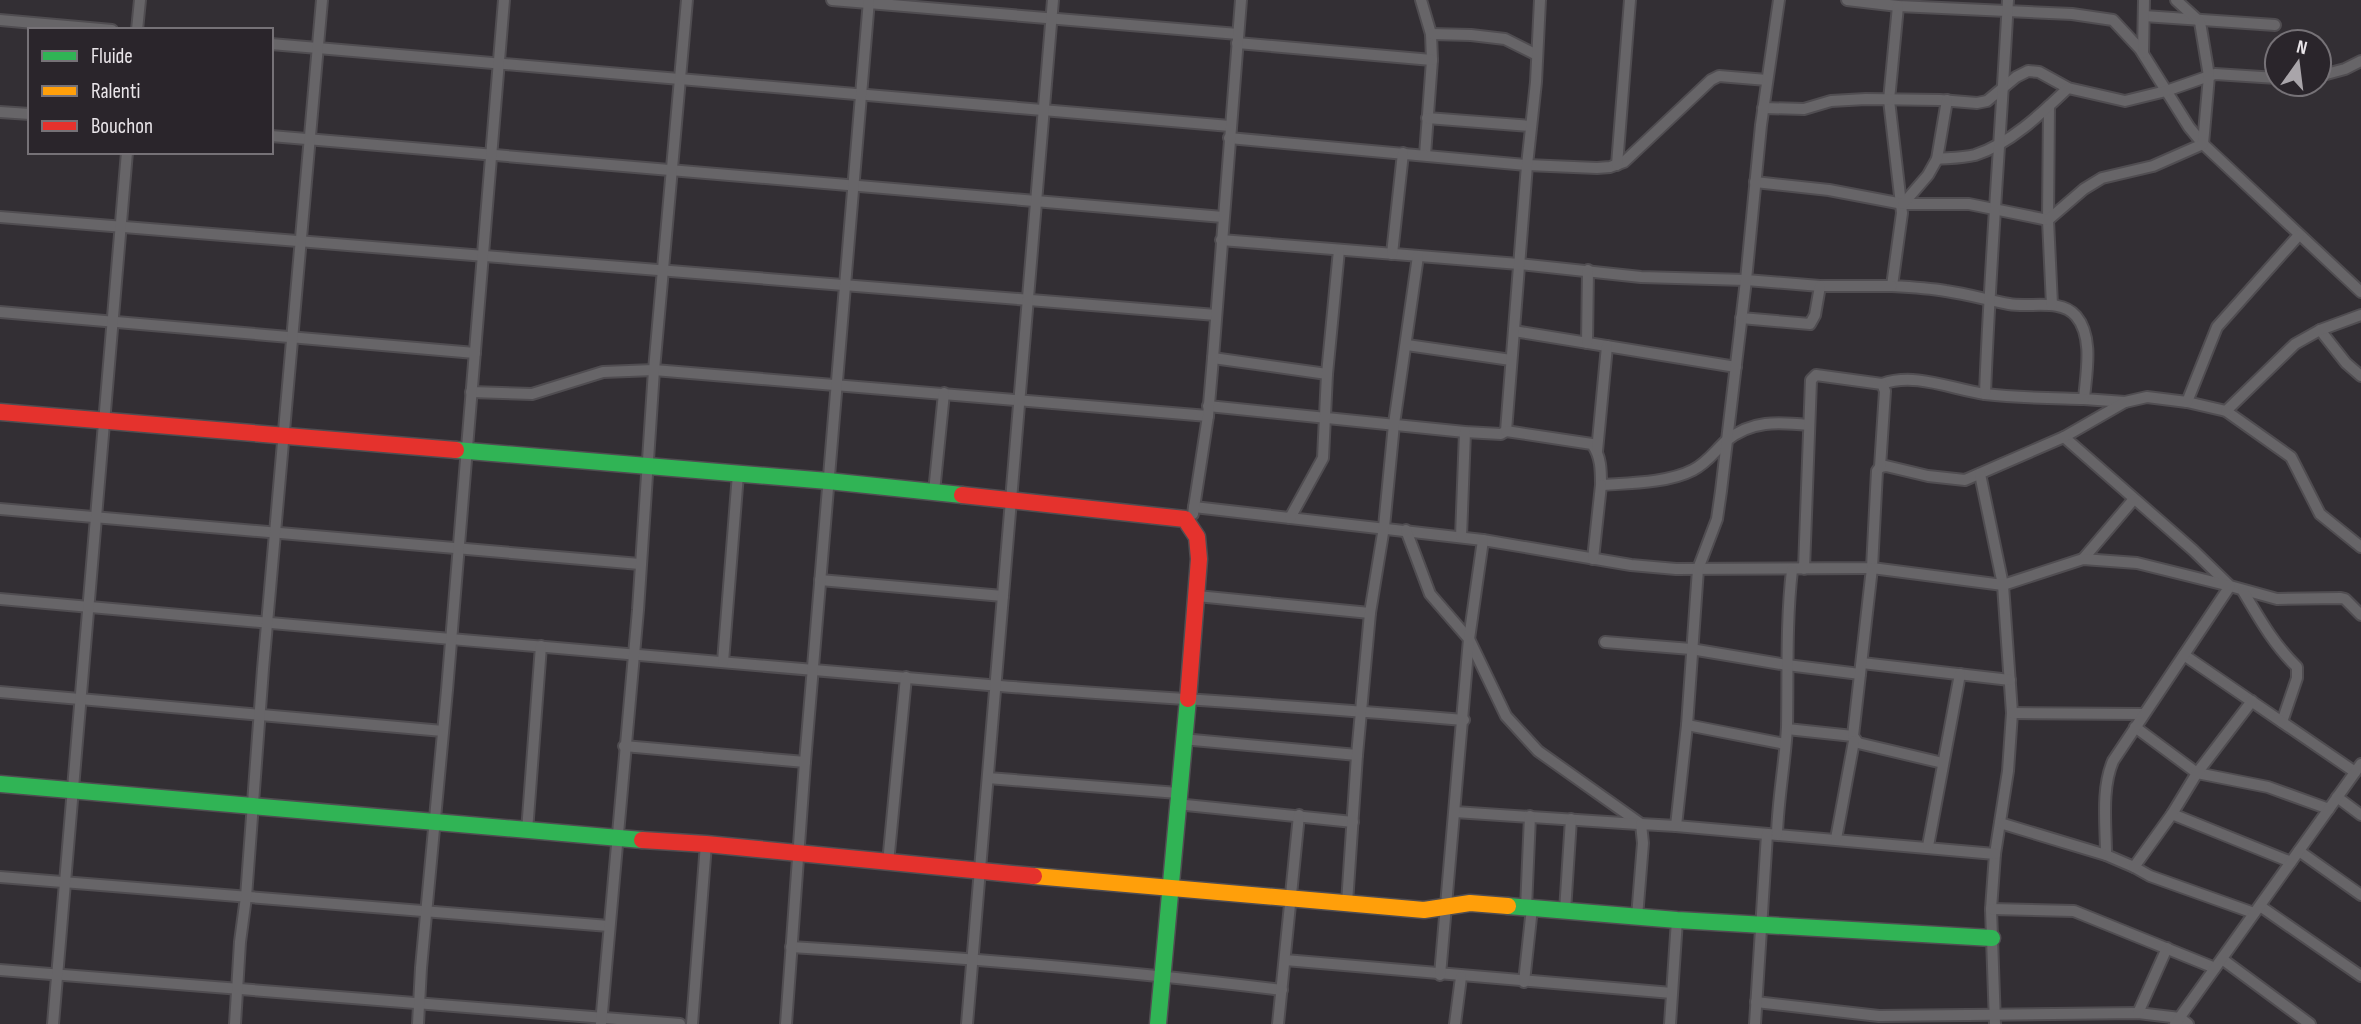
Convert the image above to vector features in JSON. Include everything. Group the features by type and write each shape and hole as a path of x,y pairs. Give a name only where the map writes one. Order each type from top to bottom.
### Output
{"street":[{"path":"137,28 139,0"},
{"path":"235,1024 322,0"},
{"path":"418,1024 504,0"},
{"path":"601,1021 638,610 654,370 687,0"},
{"path":"832,0 1052,19 1432,60"},
{"path":"967,1024 1053,0"},
{"path":"1158,1024 1197,596 1199,550 1191,523 1208,411 1241,0"},
{"path":"1421,0 1430,34 1432,60 1425,156"},
{"path":"1506,431 1540,0"},
{"path":"1617,165 1630,0"},
{"path":"1676,826 1687,725 1698,569 1717,519 1746,281 1763,108 1779,0"},
{"path":"1847,0 1898,6 2008,5 2110,19 2143,53 2189,127 2203,144 2361,292"},
{"path":"2143,53 2144,0"},
{"path":"2176,0 2200,22 2209,76 2203,144"},
{"path":"786,1024 805,762 869,2"},
{"path":"1986,394 1989,299 2008,5"},
{"path":"1892,286 1903,204 1889,100 1898,6"},
{"path":"2144,16 2275,25"},
{"path":"0,20 90,28"},
{"path":"1430,34 1505,39 1537,55"},
{"path":"273,44 1044,110 1425,156 1597,168 1624,162 1711,80 1719,76 1767,80"},
{"path":"2333,72 2361,61"},
{"path":"1763,108 1804,109 1830,101 1947,100 1977,103 1987,101 2028,71 2039,72 2068,88 2125,101 2166,91 2209,76 2235,74 2263,77"},
{"path":"1937,159 1973,156 2000,143 2068,88"},
{"path":"1903,204 1928,175 1937,159 1947,100"},
{"path":"2049,106 2048,220 2052,305"},
{"path":"0,112 28,114"},
{"path":"1427,118 1531,126"},
{"path":"273,135 1223,216"},
{"path":"2048,220 2084,189 2102,178 2153,166 2203,144"},
{"path":"1392,254 1402,153"},
{"path":"53,1024 127,154"},
{"path":"1755,182 1829,190 1903,204 1969,204 2048,220"},
{"path":"0,217 1216,315"},
{"path":"2186,402 2217,327 2299,235"},
{"path":"1221,240 1588,270 1642,277 1820,286 1892,286 1943,290 2011,305 2052,305 2075,313 2085,330 2087,346 2084,399"},
{"path":"1290,519 1321,464 1339,250"},
{"path":"1347,903 1360,710 1370,613 1384,527 1394,424 1418,256"},
{"path":"1587,343 1588,270"},
{"path":"1741,318 1810,324 1815,315 1820,286"},
{"path":"0,312 475,353"},
{"path":"2226,411 2285,352 2320,330 2361,315"},
{"path":"2320,330 2346,363 2361,376"},
{"path":"1514,331 1736,368"},
{"path":"1407,345 1511,360"},
{"path":"1597,451 1607,346"},
{"path":"1213,358 1327,374"},
{"path":"471,393 532,394 603,372 654,370 1020,400 1325,418 1465,432 1501,434 1506,431 1580,440 1592,444 1601,465 1593,559"},
{"path":"1804,569 1813,376 1882,384 1896,379 1911,379 1986,394 2125,402 2147,397 2226,411 2291,457 2320,514 2361,547"},
{"path":"1836,839 1853,738 1872,568 1877,471 1880,467 1885,391 1882,384"},
{"path":"934,492 944,393"},
{"path":"1880,467 1965,480 2064,437 2125,402"},
{"path":"0,412 828,481 1179,517 1191,523"},
{"path":"1601,485 1651,481 1690,472 1747,427 1762,423 1809,425"},
{"path":"1461,537 1465,432"},
{"path":"2064,437 2230,586"},
{"path":"723,662 738,474"},
{"path":"1980,474 2003,585 2012,713 2008,771 1995,854 1991,909 1995,1019"},
{"path":"2083,559 2134,499"},
{"path":"1194,507 1461,537 1631,565 1698,569 1872,568 2003,585 2083,559 2137,562 2263,596 2295,600 2341,598 2361,615"},
{"path":"0,509 639,564"},
{"path":"1406,530 1430,594 1469,639 1506,716 1538,751 1641,824 1643,843 1637,917"},
{"path":"1440,975 1469,639 1483,540"},
{"path":"1755,1024 1761,926 1787,729 1789,596 1792,570"},
{"path":"820,580 1003,596"},
{"path":"2106,855 2108,773 2113,761 2230,586"},
{"path":"2243,590 2263,626 2297,667 2297,678 2282,722"},
{"path":"1197,596 1370,613"},
{"path":"0,599 996,685 1360,710 1464,720"},
{"path":"1605,642 1691,649 1787,666 1960,674 2010,680"},
{"path":"527,831 541,646"},
{"path":"1756,1002 1879,1020 1995,1019 2138,1013 2181,1022 2218,964 2358,768 2282,722 2184,654"},
{"path":"1928,846 1960,674"},
{"path":"888,863 906,677"},
{"path":"0,692 443,731"},
{"path":"2134,867 2197,773 2252,701"},
{"path":"2012,713 2142,714"},
{"path":"1687,725 1785,744"},
{"path":"2135,727 2197,773 2268,787 2329,809"},
{"path":"1787,729 1853,738 1858,743 1943,763"},
{"path":"1182,739 1357,755"},
{"path":"624,746 805,762"},
{"path":"988,778 1353,821"},
{"path":"0,784 616,839 798,852 888,863 1423,910 1462,904 1761,926 1992,938"},
{"path":"2337,797 2361,815"},
{"path":"1455,812 1676,826 1928,846 1995,854"},
{"path":"2172,814 2291,862"},
{"path":"1278,1024 1299,815"},
{"path":"1524,982 1529,908 1530,816"},
{"path":"1565,911 1570,819"},
{"path":"2000,823 2106,855 2150,876 2257,910 2361,976"},
{"path":"692,1024 706,844"},
{"path":"2299,851 2361,895"},
{"path":"0,877 609,926"},
{"path":"1991,909 2074,911 2167,948 2218,964 2310,1024"},
{"path":"1670,1024 1677,920"},
{"path":"791,947 972,958 1162,975 1282,990"},
{"path":"2138,1013 2167,948"},
{"path":"1285,960 1672,993"},
{"path":"0,970 420,1003 601,1021 680,1024"},
{"path":"1455,1024 1461,976"}],"traffic: fast":[{"path":"456,450 962,495"},
{"path":"1158,1024 1188,699"},
{"path":"0,784 642,840"},
{"path":"1508,906 1677,920 1992,938"}],"traffic: slow":[{"path":"1034,876 1424,910 1470,903 1508,906"}],"traffic: jam":[{"path":"0,412 456,450"},
{"path":"962,495 1185,519 1197,537 1199,559 1188,699"},
{"path":"642,840 1034,876"}]}
